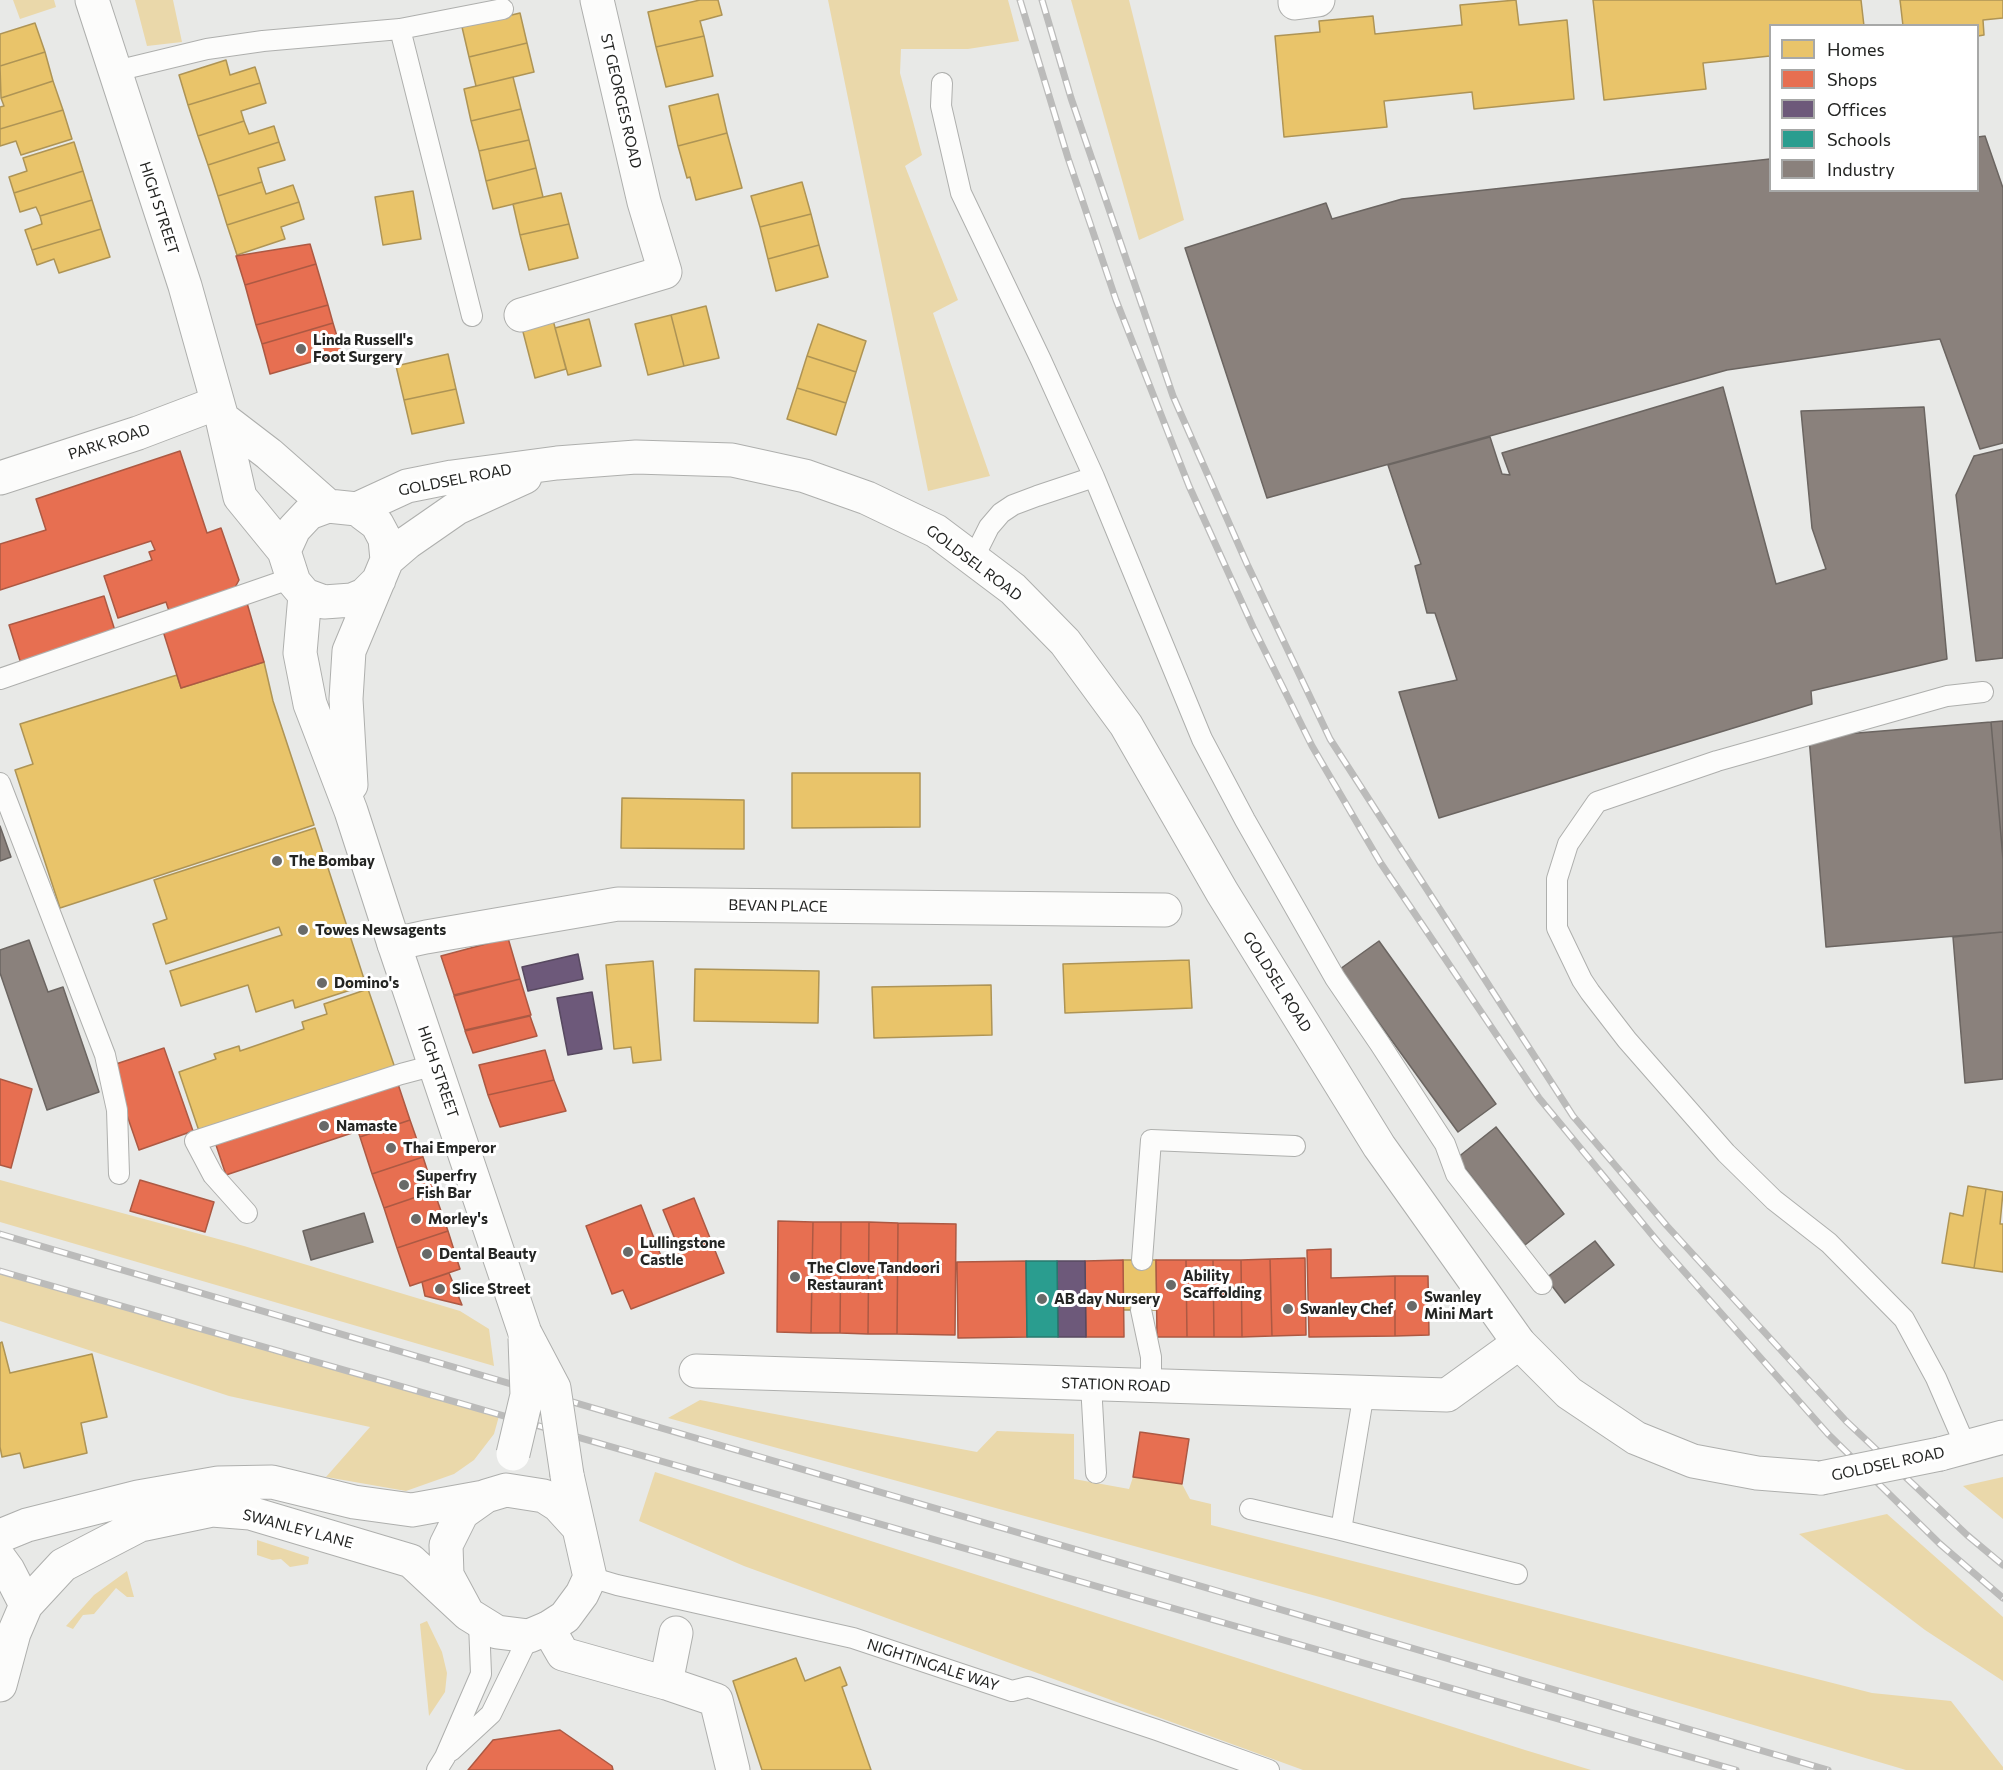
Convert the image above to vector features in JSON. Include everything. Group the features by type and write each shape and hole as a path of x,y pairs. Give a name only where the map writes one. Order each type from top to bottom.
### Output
{"main road":[{"name":"HIGH STREET","path":"92,0 185,286 240,497 294,575"},
{"name":"ST GEORGES ROAD","path":"521,315 665,272 644,202 597,0"},
{"name":"PARK ROAD","path":"0,478 219,411"},
{"path":"219,411 269,454 342,507 377,524 385,539 383,570 364,595 352,600 324,602 294,575"},
{"name":"GOLDSEL ROAD","path":"342,507 407,486 452,477 557,463 636,457 732,460 805,476 867,498 936,531 1013,589 1065,642 1126,725 1222,892 1379,1146 1519,1343 1569,1393 1636,1438 1693,1461 1756,1473 1821,1478 1953,1451 2003,1437"},
{"name":"GOLDSEL ROAD","path":"383,570 408,542 457,508 557,463"},
{"name":"HIGH STREET","path":"342,507 309,513 294,529 294,575 300,653 310,704 351,811 525,1333 554,1388 567,1475 590,1577"},
{"name":"HIGH STREET","path":"351,811 346,699 349,651 383,570"},
{"name":"BEVAN PLACE","path":"394,944 618,904 1165,910"},
{"name":"HIGH STREET","path":"525,1333 527,1395 513,1454 496,1493 544,1496 558,1505 579,1528"},
{"name":"STATION ROAD","path":"696,1371 1448,1395 1519,1343"},
{"path":"0,1536 27,1525 138,1497 218,1483 273,1482 354,1502 412,1510 496,1493"},
{"path":"496,1493 462,1513 446,1545 447,1575 474,1618 497,1632 538,1632 565,1617 582,1594 590,1577"},
{"name":"SWANLEY LANE","path":"13,1625 63,1565 141,1525 212,1510 250,1514 411,1561 474,1618"},
{"path":"0,1559 8,1570 13,1625 0,1685"},
{"path":"538,1632 563,1654 666,1683 716,1700 733,1770"},
{"path":"666,1683 676,1633"}],"lane":[{"path":"116,71 207,49 252,42 400,29 504,9"},
{"path":"400,29 472,316"},
{"path":"942,83 941,106 961,193 1094,477 1202,739 1245,820 1335,978 1445,1144 1456,1174 1542,1284"},
{"path":"973,559 989,526 1000,513 1036,496 1094,477"},
{"path":"0,679 294,575"},
{"path":"1953,1451 1936,1378 1904,1319 1829,1243 1774,1200 1726,1153 1626,1040 1590,992 1557,928 1557,879 1568,844 1597,802 1717,761 1947,696 1983,692"},
{"path":"0,783 105,1055 117,1110 119,1174"},
{"path":"247,1213 213,1176 195,1141 435,1065"},
{"path":"1142,1260 1151,1140 1295,1146"},
{"path":"1141,1311 1151,1357 1151,1386"},
{"path":"1092,1384 1096,1473"},
{"path":"1341,1530 1364,1392"},
{"path":"1250,1509 1517,1574"},
{"name":"NIGHTINGALE WAY","path":"590,1577 628,1588 853,1638 1012,1691 1028,1687 1269,1770"},
{"path":"441,1764 481,1674 474,1618"},
{"path":"441,1764 491,1714 538,1632"}],"shaded area":[{"path":"13,0 54,0 56,7 20,19"},
{"path":"135,0 173,0 182,42 147,46"},
{"path":"828,0 1008,0 1019,41 968,49 901,49 900,73 922,155 905,166 958,300 933,313 990,476 928,491"},
{"path":"1071,0 1129,0 1184,220 1139,240"},
{"path":"0,1180 244,1246 460,1311 489,1329 494,1366 0,1222"},
{"path":"0,1273 499,1416 494,1434 474,1460 454,1474 406,1491 326,1477 370,1427 229,1396 0,1321"},
{"path":"700,1400 977,1452 997,1431 1074,1434 1074,1479 1129,1489 1133,1477 1182,1484 1190,1499 1211,1504 1211,1525 1872,1693 1951,1701 2003,1767 2003,1770 1906,1770 1327,1599 668,1418"},
{"path":"655,1472 1591,1770 1303,1770 744,1566 639,1521"},
{"path":"2003,1477 2003,1519 1963,1486"},
{"path":"1887,1514 2003,1617 2003,1681 1925,1630 1799,1534"},
{"path":"257,1540 309,1557 308,1564 290,1567 281,1559 272,1560 257,1555"},
{"path":"127,1571 134,1597 127,1597 116,1588 94,1614 83,1615 73,1629 66,1626 94,1595"},
{"path":"427,1621 442,1652 447,1673 445,1692 429,1716 420,1624"}],"building: Homes":[{"path":"700,0 718,0 722,15 700,21 704,36 656,47 648,12"},
{"path":"1516,0 1519,25 1567,20 1574,99 1474,109 1472,92 1384,101 1387,127 1284,137 1275,36 1320,32 1319,21 1373,16 1375,34 1462,25 1460,5"},
{"path":"1593,0 1861,0 1864,24 1769,24 1769,56 1703,63 1706,89 1604,100"},
{"path":"1900,0 2003,0 2003,18 1983,20 1984,35 1979,36 1979,24 1903,24"},
{"path":"520,13 527,43 469,57 462,27"},
{"path":"35,23 45,52 0,66 0,34"},
{"path":"704,36 713,76 666,87 656,47"},
{"path":"527,43 534,72 476,86 469,57"},
{"path":"45,52 53,81 1,98 0,66"},
{"path":"226,60 230,75 255,67 260,83 188,105 179,75"},
{"path":"513,77 521,109 471,121 464,89"},
{"path":"53,81 63,110 0,129 0,107 4,106 1,98"},
{"path":"260,83 266,103 241,111 244,121 198,136 188,105"},
{"path":"718,94 727,133 678,146 669,106"},
{"path":"521,109 529,140 479,151 471,121"},
{"path":"63,110 72,139 21,155 16,141 0,146 0,129"},
{"path":"244,121 249,134 274,126 279,142 208,165 198,136"},
{"path":"727,133 742,188 696,200 678,146"},
{"path":"529,140 536,168 486,181 479,151"},
{"path":"74,142 83,171 14,193 9,177 27,171 23,158"},
{"path":"279,142 285,160 258,168 262,182 218,196 208,165"},
{"path":"536,168 543,197 493,209 486,181"},
{"path":"83,171 92,200 40,216 36,207 20,212 14,193"},
{"path":"262,182 266,194 293,185 299,202 227,225 218,196"},
{"path":"802,182 811,214 760,227 751,196"},
{"path":"413,191 421,239 383,245 375,197"},
{"path":"561,193 569,224 520,235 513,204"},
{"path":"92,200 101,229 32,250 25,230 42,224 40,216"},
{"path":"299,202 304,219 281,227 285,239 237,255 227,225"},
{"path":"811,214 819,245 768,259 760,227"},
{"path":"569,224 578,258 529,270 520,235"},
{"path":"101,229 110,257 59,273 54,259 37,265 32,250"},
{"path":"819,245 828,277 776,291 768,259"},
{"path":"706,306 719,358 684,366 671,315"},
{"path":"671,315 684,366 648,375 635,324"},
{"path":"589,319 601,366 568,375 555,328"},
{"path":"553,320 566,369 535,378 522,328"},
{"path":"818,324 866,341 856,372 807,356"},
{"path":"448,354 456,389 404,400 396,366"},
{"path":"807,356 856,372 846,403 797,388"},
{"path":"797,388 846,403 836,435 787,419"},
{"path":"456,389 464,423 412,434 404,400"},
{"path":"264,662 273,701 314,825 60,908 15,770 33,764 20,724 177,675 181,688"},
{"path":"792,773 920,773 920,827 792,828"},
{"path":"622,798 744,800 744,849 621,848"},
{"path":"315,828 366,985 295,1008 293,1000 256,1012 248,985 181,1006 170,971 282,935 279,927 166,964 153,924 167,919 154,880"},
{"path":"1189,960 1192,1008 1065,1013 1063,964"},
{"path":"653,961 661,1060 633,1063 631,1047 614,1049 606,965"},
{"path":"695,969 819,971 818,1023 694,1021"},
{"path":"991,985 992,1035 874,1038 872,987"},
{"path":"368,989 395,1068 199,1131 179,1072 216,1059 214,1054 239,1046 240,1051 304,1029 302,1022 327,1014 324,1004"},
{"path":"1968,1186 1986,1189 1974,1268 1942,1263 1950,1213 1963,1216"},
{"path":"1986,1189 2003,1192 2000,1224 2003,1224 2003,1272 1974,1268"},
{"path":"1123,1260 1156,1260 1157,1310 1123,1310"},
{"path":"2,1342 10,1373 92,1354 107,1417 81,1423 87,1453 24,1468 20,1453 2,1457 0,1447 0,1343"},
{"path":"796,1658 805,1681 840,1667 847,1685 842,1687 871,1770 762,1770 733,1681"}],"building: Shops":[{"path":"310,244 316,264 245,285 236,256"},
{"path":"316,264 328,305 256,325 245,285"},
{"path":"328,305 333,323 262,344 256,325"},
{"name":"Linda Russell's Foot Surgery","path":"333,323 342,353 270,374 262,344"},
{"path":"180,451 207,533 221,528 239,580 232,593 170,614 166,602 118,618 104,576 152,560 149,552 155,550 151,541 0,590 0,544 46,530 36,499"},
{"path":"104,596 117,637 22,667 9,625"},
{"path":"247,603 264,662 181,688 163,631"},
{"path":"508,938 520,979 454,995 441,956"},
{"path":"520,979 531,1015 465,1030 454,996"},
{"path":"530,1016 537,1036 473,1053 465,1031"},
{"path":"164,1048 193,1131 139,1150 110,1066"},
{"path":"545,1050 554,1080 488,1095 479,1065"},
{"name":"Namaste","path":"396,1078 410,1120 360,1137 358,1131 226,1175 214,1139"},
{"path":"0,1079 32,1089 11,1168 0,1165"},
{"path":"554,1080 566,1111 500,1127 488,1095"},
{"name":"Thai Emperor","path":"410,1120 423,1157 372,1174 360,1137"},
{"name":"Superfry Fish Bar","path":"423,1157 434,1191 384,1208 372,1174"},
{"path":"140,1180 214,1202 205,1232 130,1211"},
{"name":"Morley's","path":"434,1191 448,1231 397,1248 384,1208"},
{"name":"Lullingstone Castle","path":"694,1198 724,1273 631,1309 623,1290 612,1294 586,1226 641,1205 661,1256 679,1249 663,1210"},
{"name":"The Clove Tandoori Restaurant","path":"778,1221 813,1222 811,1333 777,1332"},
{"path":"813,1222 841,1222 840,1333 811,1333"},
{"path":"841,1222 869,1222 868,1334 840,1333"},
{"path":"869,1222 898,1223 897,1334 868,1334"},
{"path":"898,1223 956,1224 955,1335 897,1334"},
{"name":"Dental Beauty","path":"448,1231 460,1269 410,1286 397,1248"},
{"path":"1331,1249 1331,1278 1395,1276 1395,1336 1309,1337 1307,1250"},
{"name":"Swanley Chef","path":"1305,1258 1306,1335 1272,1336 1270,1259"},
{"path":"1270,1259 1272,1336 1242,1337 1241,1260"},
{"path":"1123,1260 1124,1337 1086,1337 1085,1261"},
{"name":"Ability Scaffolding","path":"1156,1260 1186,1260 1187,1337 1157,1337"},
{"path":"1186,1260 1213,1260 1214,1337 1187,1337"},
{"path":"1213,1260 1241,1260 1242,1337 1214,1337"},
{"path":"1026,1261 1027,1337 958,1338 957,1262"},
{"name":"Slice Street","path":"449,1273 462,1305 425,1296 422,1282"},
{"name":"Swanley Mini Mart","path":"1395,1276 1428,1276 1429,1335 1395,1336"},
{"path":"1140,1432 1189,1439 1182,1484 1133,1477"},
{"path":"560,1730 612,1766 613,1770 468,1770 493,1740"}],"building: Offices":[{"path":"578,954 583,979 528,991 522,967"},
{"path":"592,992 602,1049 568,1055 557,998"},
{"path":"1057,1261 1085,1261 1086,1337 1058,1337"}],"building: Schools":[{"name":"AB day Nursery","path":"1026,1261 1057,1261 1058,1337 1027,1337"}],"building: Industry":[{"path":"1985,136 2003,188 2003,443 1980,449 1940,339 1727,370 1267,498 1185,248 1326,203 1332,219 1402,199 1769,159 1769,192 1979,192 1979,137"},
{"path":"1723,387 1776,584 1826,569 1812,528 1801,411 1924,407 1947,659 1811,691 1812,704 1439,818 1399,692 1457,680 1435,613 1427,613 1415,566 1421,564 1388,465 1490,437 1502,474 1510,475 1502,453"},
{"path":"2003,449 2003,658 1976,661 1956,495 1974,456"},
{"path":"2003,721 2003,859 1991,722"},
{"path":"1991,722 2003,859 2003,932 1826,947 1809,737"},
{"path":"0,826 11,857 0,861"},
{"path":"2003,932 2003,1079 1965,1083 1953,937"},
{"path":"29,940 48,992 63,987 99,1092 47,1110 0,973 0,950"},
{"path":"1379,941 1496,1104 1458,1132 1340,969"},
{"path":"1496,1127 1564,1214 1525,1245 1457,1158"},
{"path":"364,1213 373,1242 311,1260 303,1231"},
{"path":"1595,1241 1614,1265 1565,1303 1546,1278"}],"railway":[{"path":"1020,0 1068,158 1116,300 1189,486 1253,627 1312,746 1380,862 1539,1098 1658,1242 1828,1434 1940,1544 2003,1598"},
{"path":"1042,0 1071,98 1173,396 1247,564 1330,739 1573,1116 1667,1226 1846,1421 1967,1535 2003,1565"},
{"path":"0,1234 1828,1770"},
{"path":"0,1271 1736,1770"}],"place":[{"name":"Linda Russell's Foot Surgery","path":"301,349"},
{"name":"The Bombay","path":"277,861"},
{"name":"Towes Newsagents","path":"303,930"},
{"name":"Domino's","path":"322,983"},
{"name":"Namaste","path":"324,1126"},
{"name":"Thai Emperor","path":"391,1148"},
{"name":"Superfry Fish Bar","path":"404,1185"},
{"name":"Morley's","path":"416,1219"},
{"name":"Lullingstone Castle","path":"628,1252"},
{"name":"Dental Beauty","path":"427,1254"},
{"name":"The Clove Tandoori Restaurant","path":"795,1277"},
{"name":"Ability Scaffolding","path":"1171,1285"},
{"name":"Slice Street","path":"440,1289"},
{"name":"AB day Nursery","path":"1042,1299"},
{"name":"Swanley Mini Mart","path":"1412,1306"},
{"name":"Swanley Chef","path":"1288,1309"}]}
